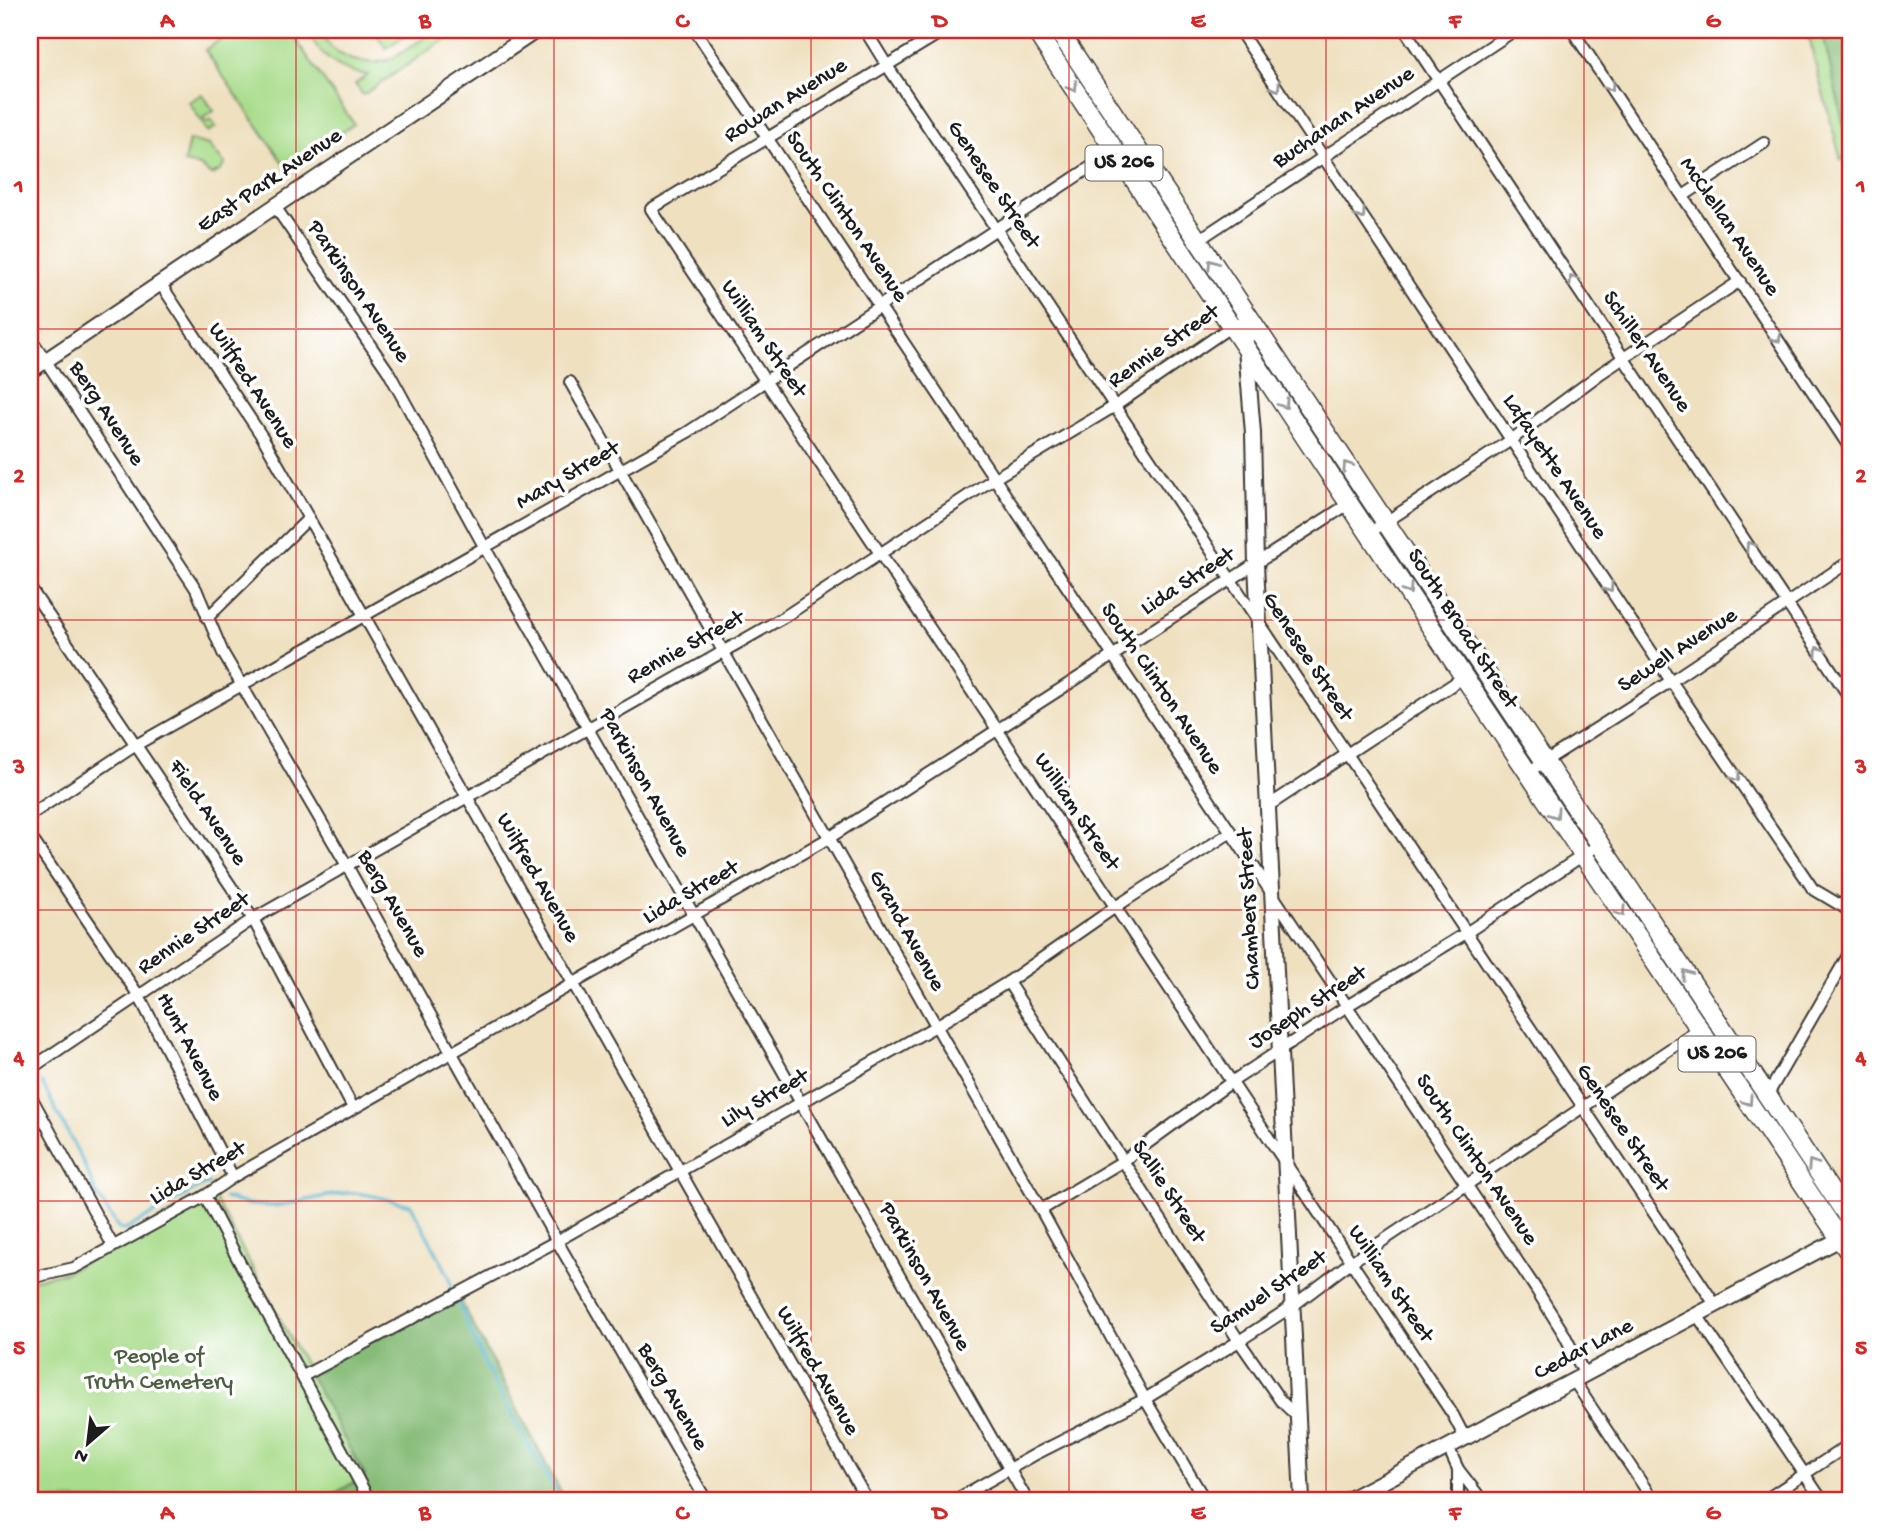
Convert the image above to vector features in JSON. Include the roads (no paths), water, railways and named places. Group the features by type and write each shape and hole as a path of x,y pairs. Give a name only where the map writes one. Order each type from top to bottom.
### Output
{"main road":[{"name":"South Broad Street","path":"1035,30 1115,151 1220,292 1385,523 1850,1220"},
{"name":"South Broad Street","path":"1058,30 1197,242 1220,292"},
{"name":"South Broad Street","path":"1239,320 1246,348 1845,1246"}],"street":[{"name":"East Park Avenue","path":"30,371 537,30"},
{"name":"South Clinton Avenue","path":"695,30 1536,1289 1564,1334 1580,1378 1653,1500"},
{"name":"Genesee Street","path":"866,30 886,64 1716,1306"},
{"name":"Rowan Avenue","path":"651,209 945,30"},
{"name":"Lafayette Avenue","path":"1239,30 1671,681 1813,889 1850,911"},
{"name":"Schiller Avenue","path":"1405,30 1850,698"},
{"name":"Buchanan Avenue","path":"1197,242 1515,30"},
{"name":"McClellan Avenue","path":"1572,30 1850,448"},
{"path":"1683,196 1764,144"},
{"name":"Mary Street","path":"30,815 136,745 688,432 1115,151"},
{"name":"Parkinson Avenue","path":"274,205 388,372 485,548 1027,1500"},
{"name":"William Street","path":"651,209 1453,1415 1465,1438"},
{"path":"1370,533 1511,439 1624,357 1740,281"},
{"name":"Wilfred Avenue","path":"160,283 263,438 867,1500"},
{"name":"Rennie Street","path":"30,1069 253,919 784,617 995,478 1115,407 1239,320"},
{"name":"Berg Avenue","path":"30,337 196,589 223,653 346,864 706,1500"},
{"name":"Chambers Street","path":"1246,348 1253,433 1256,564 1302,1500"},
{"name":"Grand Avenue","path":"569,382 1041,1210 1145,1399 1205,1500"},
{"name":"Lida Street","path":"30,1278 74,1268 205,1196 353,1108 829,838 1350,503"},
{"path":"207,618 309,518"},
{"name":"Sewell Avenue","path":"1528,772 1671,681 1850,561"},
{"name":"Field Avenue","path":"30,588 253,919 353,1108"},
{"path":"1268,806 1464,677"},
{"name":"Lily Street","path":"303,1376 557,1241 936,1026 1008,982 1114,908 1231,832"},
{"name":"Hunt Avenue","path":"30,836 139,996 233,1177"},
{"name":"Joseph Street","path":"1041,1210 1123,1161 1230,1083 1600,844"},
{"path":"1767,1096 1850,952"},
{"name":"Sallie Street","path":"1008,982 1239,1340 1280,1400 1300,1419"},
{"name":"Samuel Street","path":"955,1500 1145,1399 1239,1340 1294,1305 1350,1262 1700,1029"},
{"path":"30,1095 113,1246"},
{"path":"205,1196 369,1500"},
{"name":"Cedar Lane","path":"1348,1500 1697,1315 1845,1246"},
{"path":"1697,1315 1822,1500"},
{"path":"1765,1500 1850,1444"},
{"path":"1448,1447 1458,1469 1482,1500"},
{"path":"1458,1469 1458,1500"}],"waterway":[{"path":"42,1083 96,1193 119,1229 125,1230 209,1184"},
{"path":"225,1198 259,1206 274,1206 353,1193 411,1205 450,1278 451,1286"},
{"path":"459,1304 485,1365 561,1500"}],"park label":[{"name":"People of Truth Cemetery","path":"159,1370"}]}
